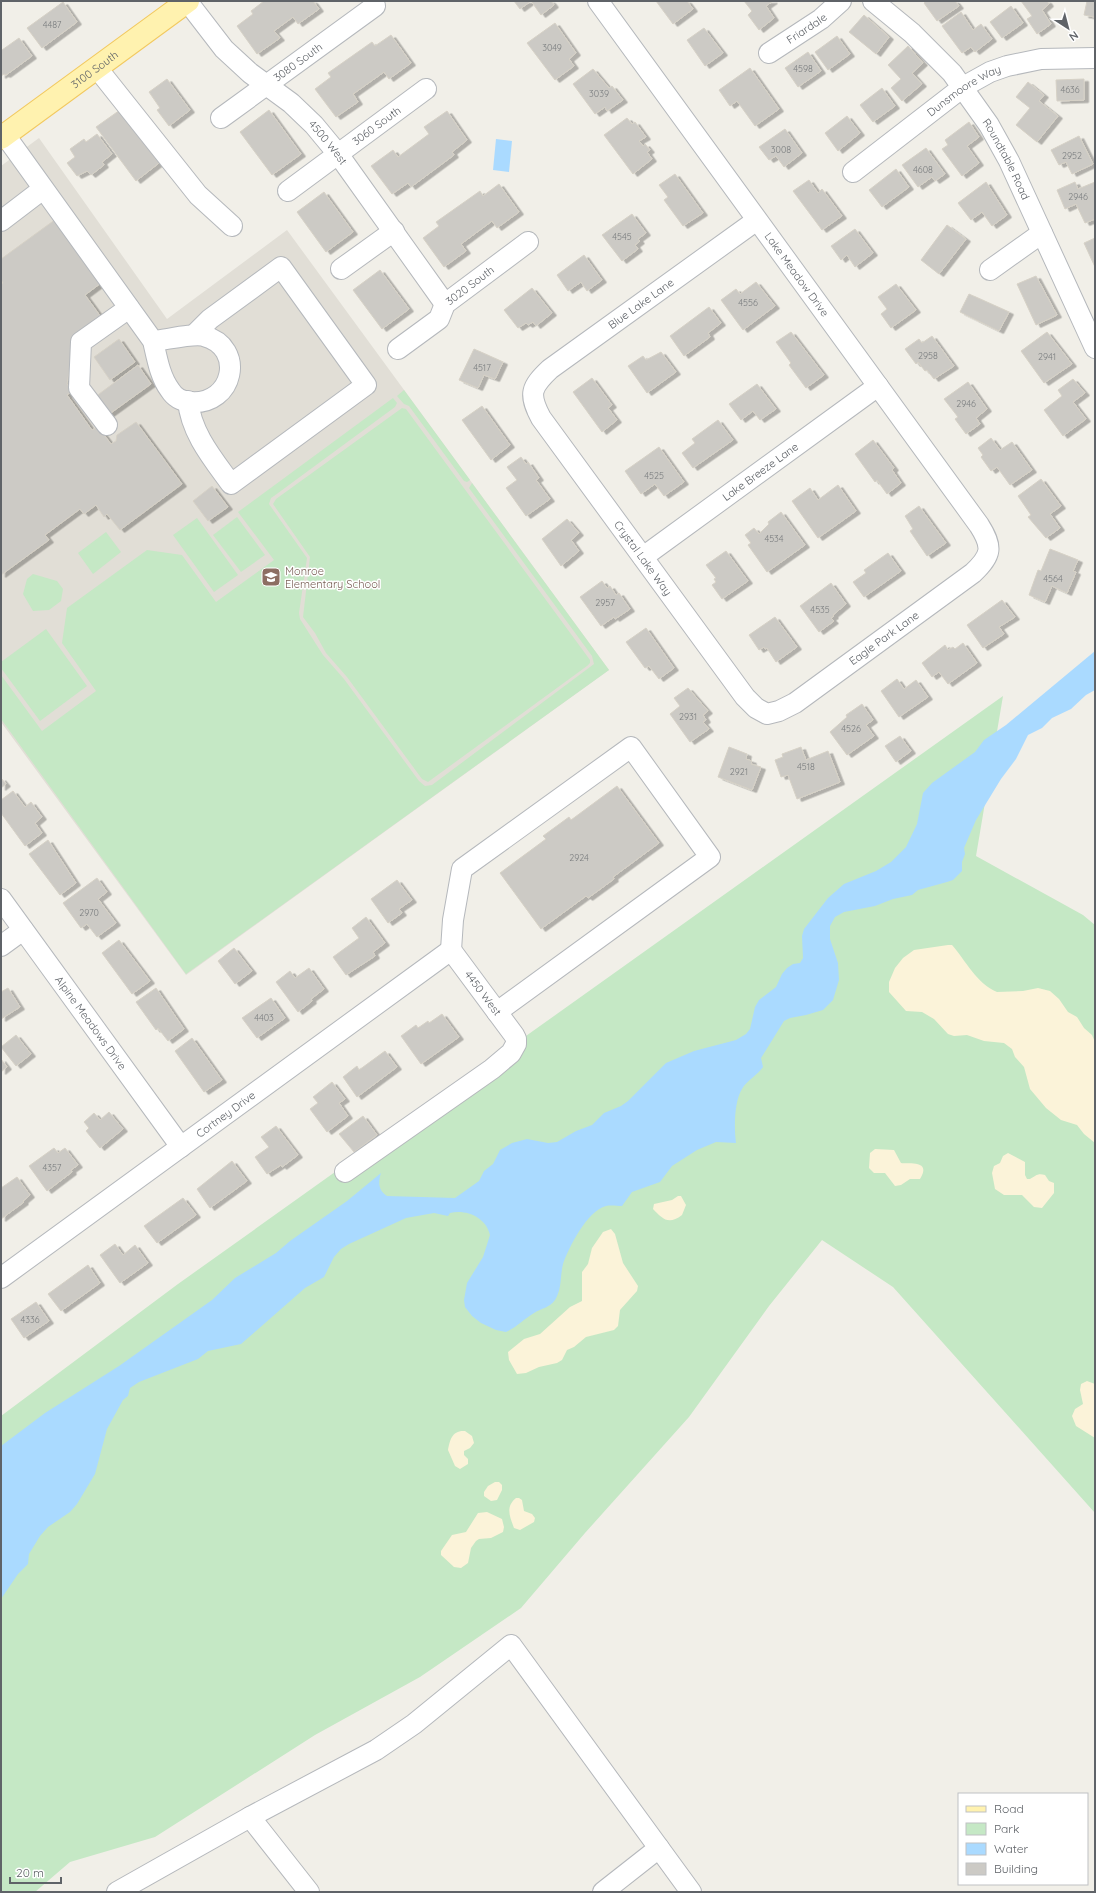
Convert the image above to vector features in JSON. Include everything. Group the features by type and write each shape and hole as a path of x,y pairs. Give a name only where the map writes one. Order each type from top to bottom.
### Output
{"main road":[{"name":"3100 South","path":"3,136 188,1"}],"street":[{"name":"4500 West","path":"188,1 224,49 250,73 291,103 314,125 338,154 445,304"},
{"name":"Lake Meadow Drive","path":"598,1 979,525 988,539 990,550"},
{"name":"Friardale","path":"769,53 821,19 841,1"},
{"name":"Roundtable Road","path":"873,1 927,48 963,86 1000,144 1095,348"},
{"name":"3080 South","path":"221,118 375,6"},
{"name":"Dunsmoore Way","path":"853,172 963,86 990,72 1024,62 1061,57 1095,58"},
{"path":"97,68 198,195 232,226"},
{"name":"3060 South","path":"288,191 426,89"},
{"path":"3,136 153,342 164,380 171,392 178,399 197,402 216,396 223,390 228,381 230,370 226,352 222,345 210,338 194,335 153,342"},
{"path":"1,221 43,189"},
{"name":"Blue Lake Lane","path":"532,393 538,381 550,369 757,220"},
{"path":"341,269 394,231"},
{"path":"990,270 1042,233"},
{"name":"3020 South","path":"398,349 439,318 445,304 528,242"},
{"path":"188,401 189,413 201,443 231,484 366,385 281,267 210,319 194,335"},
{"path":"106,425 79,388 81,342 129,308"},
{"name":"Lake Breeze Lane","path":"643,557 878,386"},
{"name":"Crystal Lake Way","path":"532,393 534,405 541,418 745,697 756,708 767,714"},
{"name":"Eagle Park Lane","path":"767,714 780,711 795,703 973,573 984,562 990,550"},
{"path":"451,950 453,920 462,869 631,747 710,857 497,1012"},
{"name":"Alpine Meadows Drive","path":"1,899 180,1147"},
{"path":"1,946 23,930"},
{"name":"Cortney Drive","path":"1,1278 180,1147 211,1127 451,950"},
{"name":"4450 West","path":"346,1172 504,1059 511,1053 516,1044 514,1035 451,950"},
{"path":"117,1892 250,1817 376,1750 414,1724 511,1645 691,1892"},
{"path":"250,1817 309,1892"},
{"path":"603,1892 659,1848"}],"shaded area":[{"name":"Monroe Elementary School","path":"39,138 167,319 287,230 609,670 186,975 1,722 1,166"}],"green space":[{"path":"404,390 470,480 467,482 464,481 409,406 404,404 397,396"},
{"path":"393,398 397,403 395,407 271,498 269,504 307,558 299,613 300,619 323,655 344,679 419,781 425,786 432,785 594,664 592,656 469,488 472,483 609,670 186,974 1,719 1,675 42,731 96,691 62,643 67,608 147,550 182,555 216,602 274,560 238,512"},
{"path":"402,408 406,409 590,660 590,663 587,666 428,782 422,779 347,677 326,653 315,633 303,617 310,557 273,504 276,499"},
{"path":"237,517 265,555 241,572 213,535"},
{"path":"197,518 238,575 214,592 173,535"},
{"path":"106,532 121,552 93,574 78,553"},
{"path":"33,574 57,581 63,589 61,601 49,610 33,611 23,594 27,579"},
{"path":"46,629 87,686 40,721 1,668 1,662"},
{"path":"1003,696 976,856 1083,915 1095,925 1095,1513 893,1287 822,1240 769,1306 689,1417 585,1533 521,1608 420,1677 315,1735 155,1837 70,1862 35,1892 1,1892 1,1416 178,1284"}],"sand":[{"path":"952,945 972,972 984,984 997,992 1023,991 1038,988 1050,991 1059,999 1068,1012 1077,1017 1084,1028 1092,1035 1095,1042 1095,1143 1084,1134 1077,1125 1061,1120 1046,1108 1030,1089 1024,1067 1015,1057 1012,1049 1004,1043 984,1041 967,1035 954,1036 948,1034 934,1019 922,1012 906,1011 889,992 889,982 895,968 903,958 914,950"},
{"path":"875,1149 894,1150 901,1163 914,1163 921,1166 923,1173 920,1179 910,1179 901,1185 895,1186 885,1173 874,1173 869,1168 870,1153"},
{"path":"1008,1153 1025,1162 1025,1175 1027,1179 1042,1174 1045,1175 1049,1181 1054,1183 1054,1193 1042,1208 1034,1207 1022,1195 1004,1195 995,1189 992,1173 994,1166 1000,1163 1003,1156"},
{"path":"678,1196 681,1196 686,1205 682,1215 677,1218 673,1220 666,1220 653,1209 654,1204 672,1200"},
{"path":"611,1229 615,1234 623,1263 638,1286 637,1291 620,1310 618,1326 614,1330 586,1337 574,1347 567,1350 562,1360 557,1363 539,1367 526,1373 517,1374 509,1360 508,1352 524,1339 540,1334 570,1307 582,1301 582,1272 588,1264 592,1248 603,1232"},
{"path":"1087,1381 1095,1384 1095,1438 1076,1426 1072,1416 1075,1409 1083,1404 1080,1390 1081,1384"},
{"path":"465,1431 472,1436 474,1443 470,1448 464,1451 464,1455 468,1459 468,1464 460,1469 455,1466 448,1450 452,1436 457,1432"},
{"path":"495,1482 499,1482 502,1485 502,1490 497,1500 491,1501 484,1496 484,1492 488,1486"},
{"path":"516,1498 522,1500 524,1511 532,1514 535,1518 534,1522 520,1530 514,1528 509,1512 510,1505"},
{"path":"487,1512 502,1519 504,1527 503,1532 491,1538 479,1539 476,1541 471,1548 468,1563 461,1568 454,1567 441,1555 441,1551 452,1535 466,1532 478,1513"}],"water":[{"path":"496,139 512,141 509,172 493,170"},
{"path":"1095,651 1095,690 1086,695 1071,709 1052,718 1042,728 1028,735 1016,759 1001,779 976,820 964,848 965,854 962,862 962,871 953,880 918,890 912,895 893,899 875,906 844,912 835,917 830,926 830,939 838,963 839,980 833,1000 823,1010 790,1018 784,1021 761,1058 763,1067 744,1086 739,1094 735,1115 736,1143 716,1142 697,1150 672,1166 660,1182 632,1192 622,1206 606,1206 599,1209 592,1215 574,1239 566,1257 563,1264 559,1291 553,1303 534,1313 506,1332 496,1330 481,1323 472,1316 465,1307 464,1300 467,1283 483,1257 490,1235 484,1223 469,1213 456,1212 450,1213 448,1216 434,1213 406,1218 349,1244 341,1249 334,1257 324,1277 305,1288 241,1344 208,1351 198,1359 139,1382 130,1388 128,1396 123,1400 107,1429 95,1474 77,1504 70,1512 48,1527 40,1536 29,1554 28,1564 18,1574 1,1599 1,1446 45,1413 119,1366 212,1300 235,1278 276,1253 290,1241 347,1201 381,1173 379,1180 380,1188 387,1196 455,1198 479,1181 484,1171 493,1164 500,1150 512,1143 527,1139 548,1143 557,1142 576,1131 592,1125 604,1113 621,1106 628,1101 666,1063 694,1051 736,1040 746,1034 750,1029 755,1007 759,1000 776,987 782,974 787,968 793,964 800,963 803,958 802,936 804,929 828,898 844,884 876,871 891,862 906,847 917,824 923,793 932,783 975,752 984,740 1006,725"}],"building":[{"path":"264,1 313,1 319,9 298,24 293,17 274,31 280,38 257,54 237,26 253,14 251,11"},
{"path":"514,1 531,1 520,9"},
{"path":"531,1 551,1 554,5 541,15"},
{"path":"656,1 687,1 693,9 673,24"},
{"path":"744,1 773,1 766,6 774,18 759,30 748,15 752,11"},
{"path":"926,1 955,1 959,6 937,21 924,3"},
{"path":"1021,1 1047,1 1049,4 1042,10 1051,24 1037,34 1027,19 1032,16"},
{"path":"1087,1 1095,1 1095,17 1084,15"},
{"path":"63,2 77,22 42,48 27,28"},
{"path":"1011,6 1023,23 1002,38 990,22"},
{"path":"961,12 973,30 981,24 992,39 975,52 971,47 962,53 942,26"},
{"path":"864,15 889,37 876,54 849,32"},
{"path":"555,23 576,53 569,59 574,66 555,80 527,43"},
{"path":"704,28 723,53 705,66 687,40"},
{"path":"391,35 411,63 389,79 384,72 353,94 358,102 336,117 315,89 331,77 328,73 372,42 375,46"},
{"path":"837,36 850,54 828,70 815,52"},
{"path":"19,38 32,56 6,75 4,74 1,76 1,49 2,50"},
{"path":"908,46 923,63 912,73 922,84 902,101 891,88 901,79 888,65"},
{"path":"808,52 821,71 798,87 785,68"},
{"path":"750,68 779,109 755,126 737,101 730,106 719,90"},
{"path":"593,69 609,88 612,86 623,100 607,111 605,107 595,114 573,84"},
{"path":"167,79 190,110 169,126 157,110 160,108 149,92"},
{"path":"1084,79 1084,100 1057,101 1056,80"},
{"path":"1028,82 1044,95 1039,101 1058,116 1037,142 1016,125 1030,108 1016,97"},
{"path":"882,88 895,106 873,122 860,105"},
{"path":"120,110 159,163 136,181 96,127"},
{"path":"269,110 301,154 272,175 240,132"},
{"path":"447,111 467,140 452,152 454,155 411,187 408,183 392,194 371,166 393,150 398,157 429,134 424,127"},
{"path":"847,116 860,133 838,151 825,133"},
{"path":"627,118 632,124 635,122 646,137 639,141 643,146 645,144 650,150 647,152 652,159 633,174 604,135"},
{"path":"969,122 979,137 967,146 979,163 962,176 942,149 948,145 945,140"},
{"path":"785,129 802,153 784,167 776,156 769,160 759,147"},
{"path":"97,134 112,154 102,162 104,165 91,175 87,171 77,176 67,163 75,157 70,149 84,139 86,142"},
{"path":"1079,136 1093,164 1072,174 1066,162 1059,165 1051,150"},
{"path":"926,148 945,174 935,181 932,177 918,187 902,165"},
{"path":"896,169 909,187 882,207 869,190"},
{"path":"675,174 703,213 683,226 664,200 668,197 659,185"},
{"path":"809,180 818,193 822,189 842,216 822,230 793,191"},
{"path":"986,182 1007,215 992,226 982,212 971,220 958,203"},
{"path":"1075,182 1078,189 1095,182 1095,219 1085,223 1076,204 1065,209 1057,190"},
{"path":"499,184 519,212 497,228 492,221 461,244 466,251 444,267 423,238 439,226 436,222 480,191 483,196"},
{"path":"324,192 353,232 326,252 297,212"},
{"path":"632,214 646,233 638,239 640,241 635,245 638,249 622,261 602,235"},
{"path":"56,219 101,283 85,295 101,317 75,336 67,384 72,391 67,395 92,430 98,427 111,444 116,441 117,435 136,422 182,484 120,530 107,514 104,517 96,505 84,514 80,509 45,535 49,540 1,575 1,284 3,283 1,280 1,259"},
{"path":"947,225 966,239 939,274 921,260"},
{"path":"855,229 873,253 855,267 847,255 841,260 831,246"},
{"path":"1095,238 1095,267 1084,243"},
{"path":"584,255 602,280 587,291 581,282 568,291 557,275"},
{"path":"380,270 409,309 382,329 353,290"},
{"path":"1036,276 1057,315 1036,325 1017,284"},
{"path":"756,282 775,306 743,330 721,300 736,289 740,294"},
{"path":"896,284 916,310 891,328 881,314 887,309 878,297"},
{"path":"532,288 552,313 536,326 533,322 528,325 526,323 518,328 504,310"},
{"path":"969,294 1009,312 999,331 960,312"},
{"path":"709,307 721,323 708,333 710,337 684,356 670,336"},
{"path":"791,332 824,375 806,388 789,365 791,363 776,342"},
{"path":"1047,332 1072,364 1044,383 1021,351"},
{"path":"932,336 954,366 934,379 918,362 916,364 905,349 919,339 922,343"},
{"path":"119,339 135,362 110,380 94,357"},
{"path":"474,349 503,362 495,379 484,375 478,388 459,380"},
{"path":"661,352 676,372 647,393 628,366 643,356 646,360"},
{"path":"138,365 151,384 108,415 95,397"},
{"path":"592,378 612,405 608,408 617,420 602,432 573,392"},
{"path":"1073,379 1085,393 1073,402 1086,419 1063,436 1044,410 1062,396 1058,390"},
{"path":"968,382 987,409 976,418 980,424 966,434 955,419 958,417 944,399"},
{"path":"757,384 776,409 760,420 753,411 741,420 729,404"},
{"path":"482,406 510,445 491,460 462,420"},
{"path":"718,420 733,440 693,468 682,453 695,443 692,439"},
{"path":"991,438 1000,450 1012,442 1032,470 1010,485 997,467 991,471 981,457 983,455 978,448"},
{"path":"873,440 894,468 892,470 901,483 887,494 877,480 875,482 855,454"},
{"path":"659,447 684,482 664,496 655,484 641,494 625,471"},
{"path":"521,457 526,464 528,462 539,478 536,480 550,499 526,516 506,488 517,480 507,467"},
{"path":"1041,479 1061,506 1050,514 1060,528 1046,538 1028,517 1031,515 1018,496"},
{"path":"838,485 856,511 818,538 792,501 810,488 818,500"},
{"path":"212,486 228,507 208,521 193,501"},
{"path":"919,506 946,543 927,556 910,531 913,529 905,516"},
{"path":"781,512 805,545 767,572 748,545 751,543 745,535 754,528 759,534 769,524 768,522"},
{"path":"567,519 579,533 571,540 579,551 561,566 542,539"},
{"path":"1050,549 1078,560 1073,571 1076,572 1067,593 1052,586 1045,602 1029,595 1038,570 1041,571"},
{"path":"726,551 748,581 722,599 712,585 716,582 714,579 716,578 706,565"},
{"path":"888,553 901,571 864,597 853,582 866,573 864,570"},
{"path":"602,581 607,588 610,586 616,595 619,593 630,609 601,626 580,597"},
{"path":"831,583 846,604 833,615 834,616 831,618 834,621 819,632 800,606"},
{"path":"1002,600 1015,617 999,627 1004,634 983,648 967,625"},
{"path":"775,617 797,647 776,662 767,648 765,649 764,647 759,650 749,635"},
{"path":"646,628 674,668 659,679 649,666 645,668 626,642"},
{"path":"963,643 977,663 948,684 939,672 932,677 922,663 945,645 948,650 953,647 955,649"},
{"path":"897,679 904,689 916,680 928,697 899,717 881,691"},
{"path":"688,688 708,711 703,715 706,720 703,722 709,729 690,742 670,714 680,706 674,698"},
{"path":"862,704 873,720 866,725 874,736 847,755 830,732 847,717 846,715"},
{"path":"900,736 911,751 896,762 885,746"},
{"path":"729,747 747,754 746,759 752,761 751,764 761,767 752,790 718,777"},
{"path":"801,747 806,760 828,751 840,782 797,799 788,775 781,777 775,760 783,757 782,754"},
{"path":"1,778 6,784 1,788"},
{"path":"617,786 659,843 613,877 614,879 588,898 586,896 541,929 500,873 546,839 543,836 569,817 571,820"},
{"path":"13,791 25,807 31,802 42,817 35,823 42,833 25,846 1,813 1,800"},
{"path":"48,840 76,883 60,895 29,854"},
{"path":"97,878 107,892 98,899 116,923 97,937 87,924 81,928 63,903"},
{"path":"397,880 412,900 399,909 402,913 388,923 371,899"},
{"path":"366,917 385,943 373,952 375,956 346,975 333,957 359,938 352,928"},
{"path":"119,940 150,981 132,994 102,953"},
{"path":"234,948 252,971 235,984 218,961"},
{"path":"309,968 324,989 298,1012 276,982 290,971 295,978"},
{"path":"8,988 20,1007 1,1019 1,992"},
{"path":"156,988 184,1029 168,1041 158,1028 156,1030 136,1002"},
{"path":"271,998 285,1018 257,1038 242,1018"},
{"path":"442,1014 459,1037 421,1064 401,1036 416,1025 418,1028 428,1021 429,1023"},
{"path":"16,1035 31,1054 16,1066 1,1047"},
{"path":"192,1038 222,1080 204,1092 175,1051"},
{"path":"385,1051 397,1067 357,1097 343,1077 357,1066 359,1070"},
{"path":"1,1059 7,1067 1,1072"},
{"path":"332,1082 345,1099 339,1103 348,1116 327,1132 310,1109 318,1103 313,1097"},
{"path":"109,1112 123,1129 100,1148 86,1131 89,1128 84,1122 94,1113 100,1120"},
{"path":"363,1116 377,1135 354,1152 339,1134"},
{"path":"276,1126 298,1155 282,1167 281,1165 267,1174 255,1157 269,1147 261,1137"},
{"path":"54,1148 58,1153 65,1148 78,1165 71,1170 72,1172 47,1191 29,1166"},
{"path":"232,1161 247,1181 210,1208 197,1189"},
{"path":"17,1177 30,1195 23,1201 24,1202 1,1219 1,1188"},
{"path":"183,1198 196,1215 157,1243 144,1226"},
{"path":"115,1244 123,1255 135,1245 148,1263 120,1283 100,1255"},
{"path":"88,1265 100,1283 61,1311 48,1294"},
{"path":"36,1302 49,1321 24,1338 11,1319"}],"place":[{"name":"Monroe Elementary School","path":"271,577"}]}
